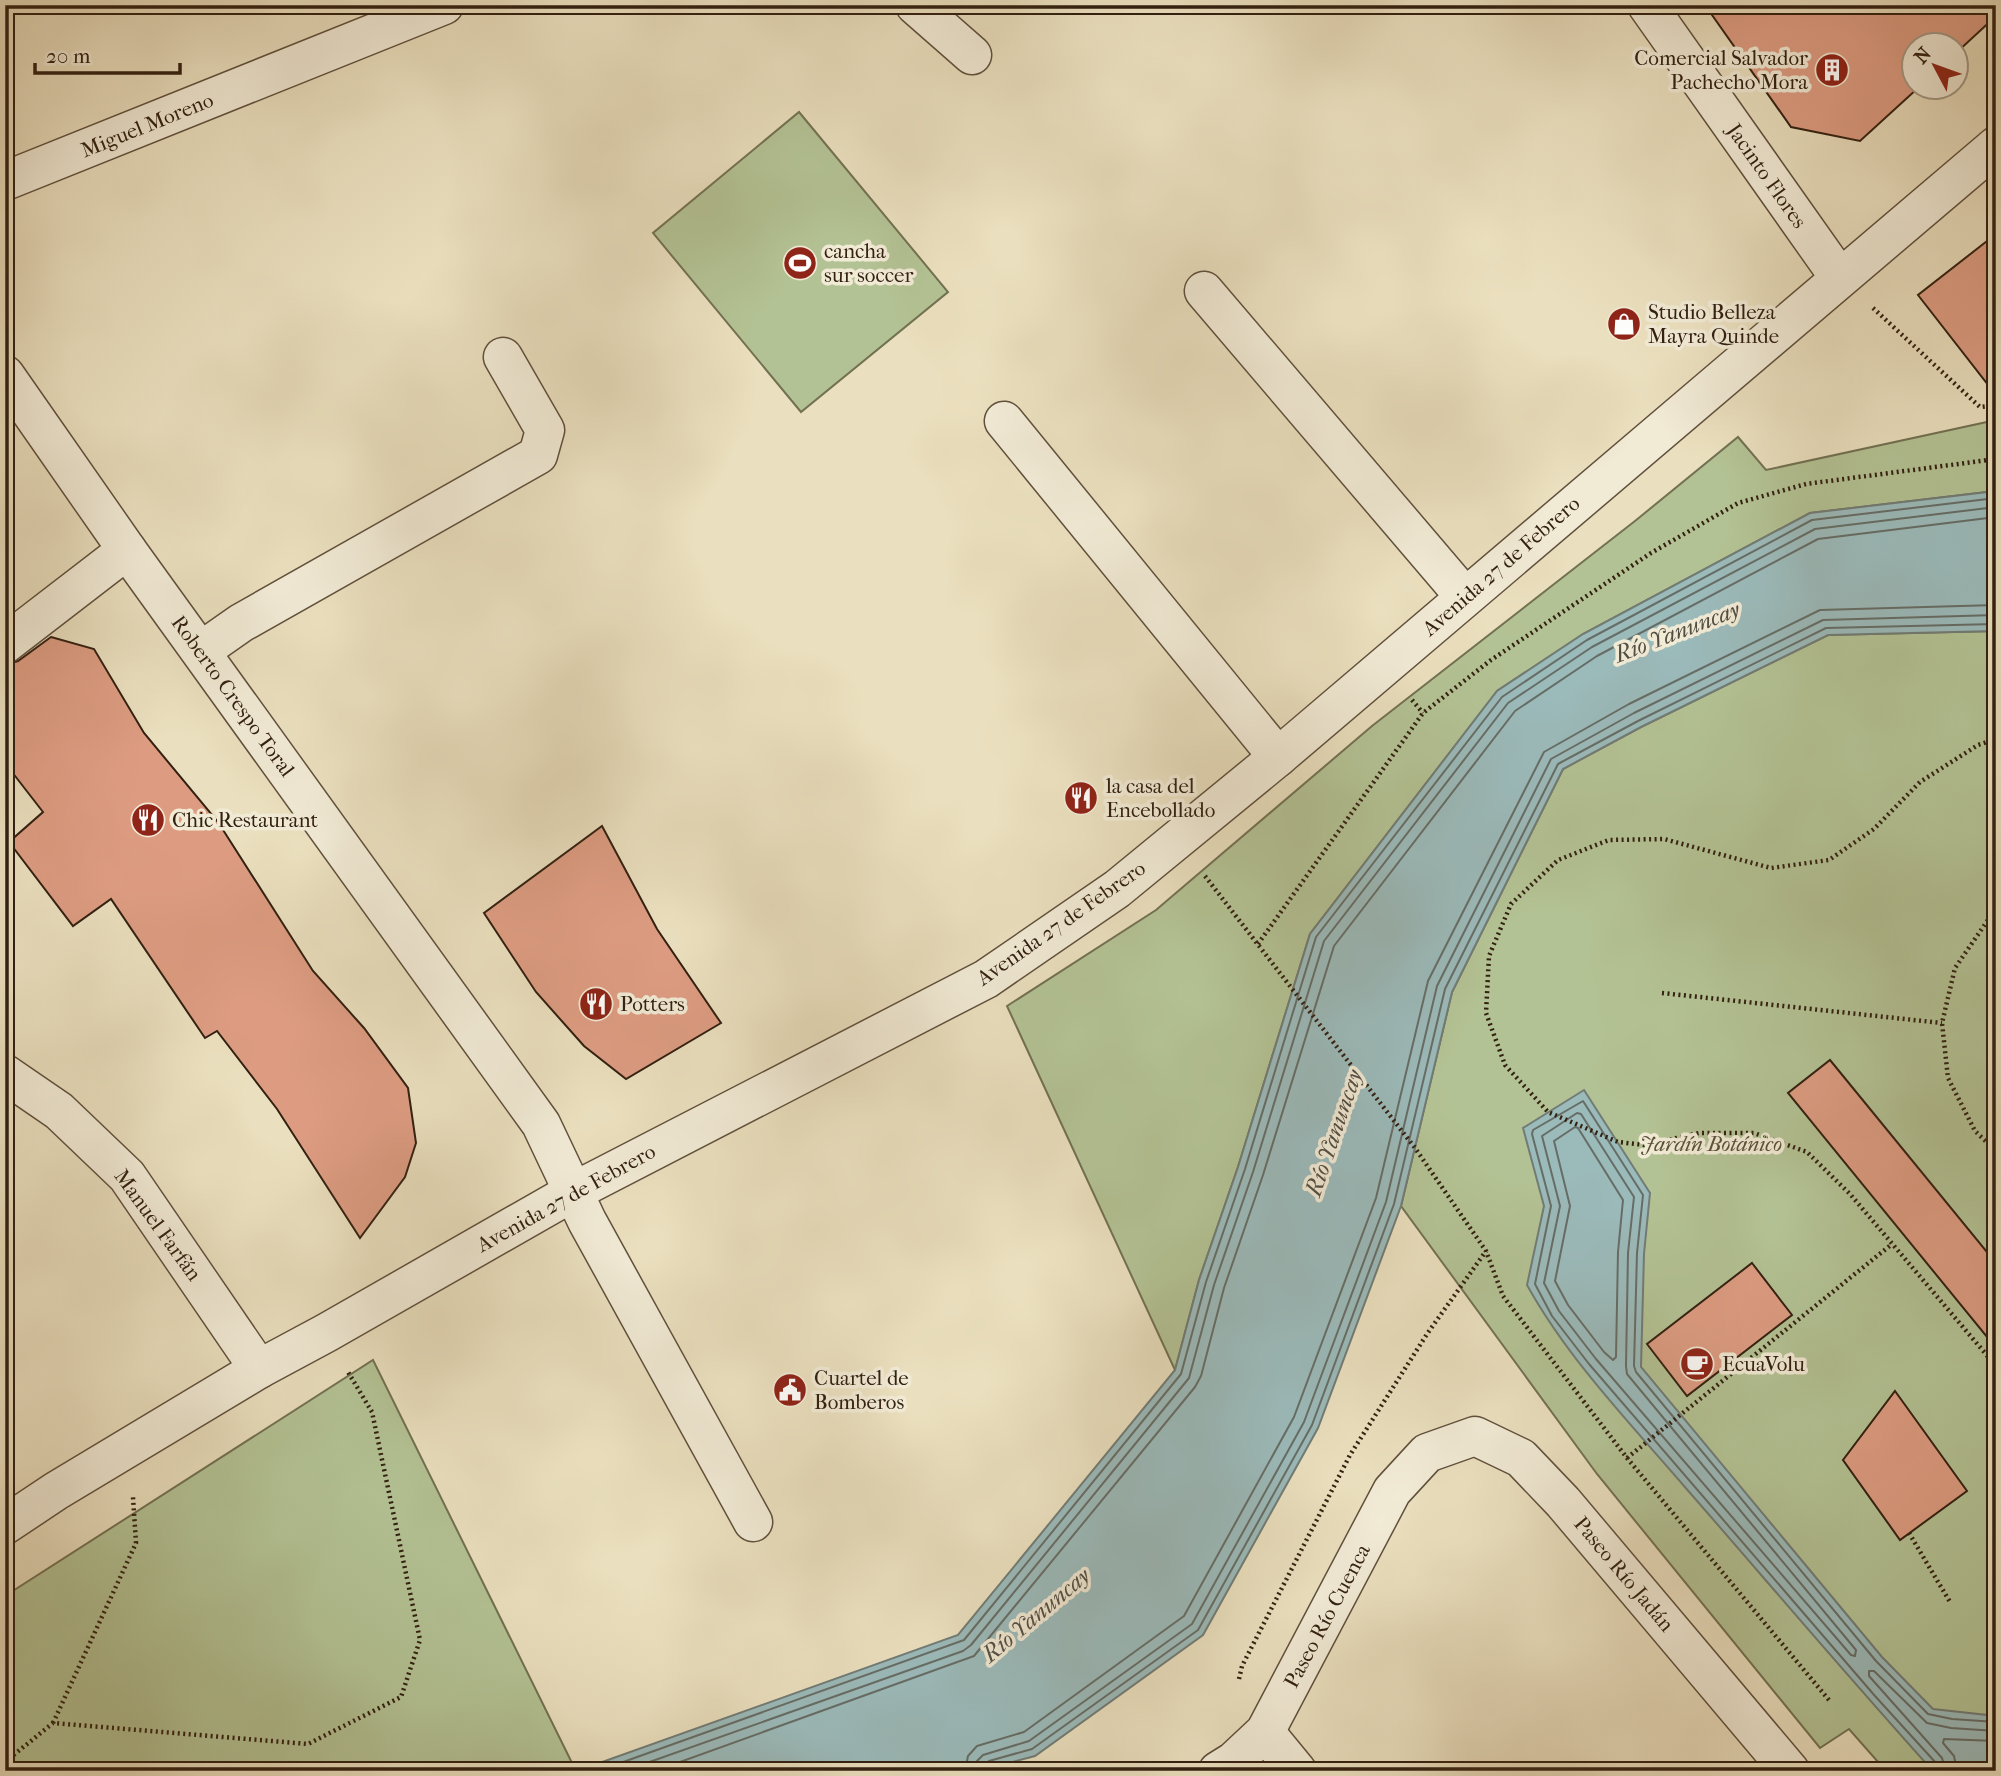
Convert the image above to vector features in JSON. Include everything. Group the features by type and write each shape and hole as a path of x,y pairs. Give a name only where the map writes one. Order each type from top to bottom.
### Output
{"street":[{"name":"Miguel Moreno","path":"5,181 444,5"},
{"path":"915,5 972,55"},
{"name":"Jacinto Flores","path":"1647,5 1839,277"},
{"name":"Avenida 27 de Febrero","path":"5,1525 56,1491 259,1369 573,1192 986,979 1117,889 1278,757 1996,146"},
{"path":"1203,291 1465,597"},
{"path":"201,651 241,623 538,456 545,430 503,357"},
{"name":"Roberto Crespo Toral","path":"5,375 127,550 541,1125 573,1192 752,1522"},
{"path":"1004,421 1278,757"},
{"path":"5,644 127,550"},
{"name":"Manuel Farfán","path":"5,1074 59,1111 127,1176 259,1369"},
{"name":"Paseo Río Jadán","path":"1427,1452 1475,1436 1521,1458 1563,1502 1790,1771"},
{"name":"Paseo Río Cuenca","path":"1219,1771 1265,1732 1392,1491 1427,1452"},
{"path":"1265,1732 1297,1771"}],"path":[{"path":"1839,277 1980,407 1996,405"},
{"path":"1258,944 1423,713 1491,660 1651,553 1738,503 1806,484 1996,459"},
{"path":"1996,739 1978,745 1920,782 1874,829 1829,860 1771,868 1664,839 1609,839 1558,860 1511,904 1489,956 1486,1013 1505,1065 1548,1112 1618,1142 1645,1144 1699,1133 1754,1133 1807,1152 1850,1194 1996,1366"},
{"path":"1177,839 1415,1148 1486,1251 1503,1296 1627,1458 1829,1700"},
{"path":"1996,913 1990,917 1955,968 1942,1023 1948,1078 1975,1131 1996,1151"},
{"path":"1662,993 1942,1023"},
{"path":"1627,1458 1892,1244"},
{"path":"53,1723 307,1744 401,1697 420,1640 372,1412 342,1361"},
{"path":"5,1762 53,1723 136,1544 133,1494"},
{"path":"1909,1533 1950,1602"}],"green space":[{"name":"cancha sur soccer","path":"799,112 948,292 801,412 653,233"},
{"path":"1996,420 1996,491 1810,513 1583,634 1497,691 1310,934 1238,1167 1199,1280 1175,1370 1007,1006 1156,910 1372,726 1738,437 1766,470"},
{"name":"Jardín Botánico","path":"1996,631 1996,1771 1886,1771 1849,1729 1820,1748 1597,1474 1401,1206 1452,992 1563,769 1641,727 1828,635"},
{"path":"373,1360 576,1771 5,1771 5,1596"}],"water":[{"name":"Río Yanuncay","path":"1996,491 1996,631 1828,635 1641,727 1563,769 1452,992 1401,1206 1318,1428 1203,1635 1035,1756 979,1771 577,1771 958,1635 1175,1370 1199,1280 1238,1167 1310,934 1497,691 1583,634 1810,513"},
{"path":"1584,1090 1650,1193 1644,1254 1641,1367 1882,1657 1933,1709 1996,1716 1996,1771 1933,1771 1621,1414 1580,1364 1543,1312 1527,1285 1544,1206 1523,1128"}],"building":[{"name":"Comercial Salvador Pachecho Mora","path":"1705,5 1996,5 1996,16 1969,41 1969,32 1899,32 1899,102 1903,102 1860,141 1791,127"},
{"path":"1996,234 1996,395 1918,295"},
{"path":"51,637 94,649 144,733 218,822 313,971 364,1028 408,1088 416,1143 405,1177 360,1238 277,1109 217,1031 205,1038 111,899 73,926 9,842 43,812 5,763 5,665 18,661"},
{"path":"602,826 657,929 721,1023 626,1079 584,1046 536,992 484,913"},
{"path":"1830,1060 1996,1263 1996,1348 1788,1093"},
{"path":"1752,1263 1792,1315 1687,1396 1647,1344"},
{"path":"1895,1391 1967,1491 1900,1540 1843,1460"}],"place":[{"name":"Comercial Salvador Pachecho Mora","path":"1832,70"},
{"name":"cancha sur soccer","path":"800,263"},
{"name":"Studio Belleza Mayra Quinde","path":"1624,324"},
{"name":"la casa del Encebollado","path":"1081,798"},
{"name":"Chic Restaurant","path":"148,820"},
{"name":"Potters","path":"596,1004"},
{"name":"EcuaVolu","path":"1697,1364"},
{"name":"Cuartel de Bomberos","path":"790,1390"}]}
